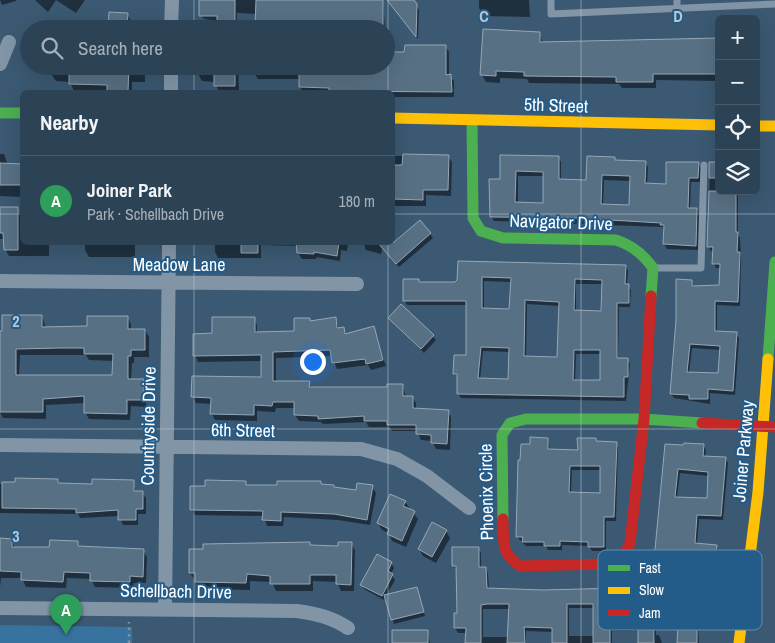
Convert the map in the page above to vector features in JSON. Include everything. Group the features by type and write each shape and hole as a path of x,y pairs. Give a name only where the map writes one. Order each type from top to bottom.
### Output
{"street":[{"path":"171,20 172,0"},
{"path":"0,64 10,42"},
{"path":"171,75 171,90"},
{"path":"0,113 20,114"},
{"name":"5th Street","path":"395,118 715,125"},
{"name":"Navigator Drive","path":"472,120 473,218 476,227 484,235 503,238 616,240 630,244 642,253 653,268"},
{"path":"760,126 775,126"},
{"name":"Countryside Drive","path":"165,610 169,245"},
{"name":"Joiner Parkway","path":"752,550 769,426 770,334 775,262"},
{"path":"653,268 644,419 769,426"},
{"name":"Meadow Lane","path":"0,281 357,284"},
{"path":"770,334 775,357"},
{"name":"Phoenix Circle","path":"598,564 520,566 509,559 504,548 502,435 510,423 526,419 644,419 630,542 626,550"},
{"name":"6th Street","path":"0,445 361,450 397,459 427,476 469,508"},
{"name":"Schellbach Drive","path":"0,608 305,612 335,619 348,628"},
{"name":"Joiner Parkway","path":"739,643 741,630"}],"lane":[{"path":"551,0 551,14 775,4"},
{"path":"677,0 677,8"},
{"path":"653,268 701,268 704,165"}],"path":[{"path":"129,632 129,643"}],"shaded area":[{"path":"0,625 132,627 132,643 0,643"}],"building":[{"path":"199,0 235,0 235,20 217,20 217,16 199,16"},
{"path":"256,0 383,0 383,20 255,20"},
{"path":"387,0 414,0 417,4 416,37"},
{"path":"109,12 128,13 128,20 109,20"},
{"path":"483,29 540,32 540,42 715,38 715,74 653,74 653,82 616,82 616,77 524,76 524,72 496,71 496,76 480,75"},
{"path":"405,45 446,45 446,75 451,74 452,92 329,90 329,88 299,87 299,75 395,75 395,52 404,52"},
{"path":"69,75 129,75 128,90 107,90 107,85 69,84"},
{"path":"214,75 235,75 235,86 214,86"},
{"path":"403,154 449,155 448,190 423,190 423,200 395,199 395,165 402,165"},
{"path":"500,155 559,156 559,179 586,180 587,156 615,157 615,160 646,161 645,183 666,184 666,162 699,162 698,178 689,178 688,208 697,208 696,246 663,244 664,225 660,225 661,223 576,218 490,217 489,179 500,179","holes":["516,171 543,172 543,203 515,202","602,175 630,176 629,205 601,204"]},
{"path":"709,162 715,162 715,178 709,178"},
{"path":"0,163 20,164 20,185 0,185"},
{"path":"709,191 715,191 715,195 736,195 737,252 740,252 738,302 715,301 715,331 737,332 733,391 708,389 708,399 689,399 689,395 670,394 676,320 676,279 692,280 692,286 719,285 720,264 712,264 713,247 707,247","holes":["690,344 720,346 718,373 687,372"]},
{"path":"0,207 18,207 18,250 4,250 3,233 0,233"},
{"path":"420,220 431,233 396,264 380,245 395,245 395,241"},
{"path":"241,245 258,245 258,253 241,253"},
{"path":"296,245 339,245 337,256 314,252 314,254 297,253"},
{"path":"458,261 626,265 625,284 629,284 629,303 617,303 617,358 628,358 628,377 624,377 624,397 457,394 457,374 453,374 454,355 466,355 466,301 403,301 403,279 419,279 419,282 455,282 457,280","holes":["482,277 511,278 509,309 482,308","575,279 602,280 601,311 574,310","525,300 559,302 557,357 524,356","481,347 509,348 508,379 478,378","574,350 600,350 600,380 573,380"]},
{"path":"401,304 434,335 421,349 388,318"},
{"path":"2,315 42,315 42,327 87,326 87,316 128,316 128,329 145,329 145,350 131,350 131,356 128,356 128,379 144,379 143,400 127,400 127,414 84,413 84,396 43,399 43,412 0,412 0,331 2,331","holes":["84,348 84,354 113,354 112,375 16,375 16,349"]},
{"path":"212,317 255,317 255,332 294,331 294,318 310,318 310,321 336,317 337,328 344,327 345,334 374,326 383,360 366,364 365,359 332,363 330,350 273,352 273,381 310,381 309,387 387,387 387,384 403,384 403,396 413,396 413,408 449,410 447,444 431,443 431,435 416,434 416,425 387,425 387,421 364,421 364,416 318,419 318,416 294,415 294,402 273,402 272,406 254,405 254,415 210,414 211,398 191,397 192,376 261,377 261,355 193,356 193,334 212,333"},
{"path":"530,437 548,438 548,449 578,450 577,438 596,438 596,441 617,442 614,517 604,517 604,547 588,547 588,542 560,541 560,546 544,546 544,542 522,542 523,537 516,537 518,460 520,460 521,444 530,444","holes":["570,466 600,466 600,493 569,492"]},
{"path":"665,444 704,444 703,456 726,457 721,516 697,515 695,543 717,545 716,550 655,550","holes":["678,469 708,472 707,498 675,497"]},
{"path":"15,478 58,479 58,483 92,484 92,479 134,480 134,491 143,491 143,509 136,509 136,520 118,520 118,510 76,513 76,509 2,508 2,482 15,482"},
{"path":"205,480 246,481 246,485 277,485 277,481 321,481 321,484 356,490 357,483 373,485 367,520 334,514 281,512 281,521 262,520 263,511 190,510 190,486 205,486"},
{"path":"390,494 406,501 403,506 415,511 402,541 387,534 389,529 377,523"},
{"path":"432,522 447,530 432,557 418,549"},
{"path":"0,538 12,539 12,547 49,547 50,540 78,541 78,546 144,549 143,577 130,576 130,582 90,581 90,573 64,572 63,582 21,580 21,572 0,571"},
{"path":"310,542 310,545 338,546 338,542 352,542 351,585 336,584 336,575 310,575 310,584 270,584 270,576 247,574 246,583 195,582 195,573 189,573 189,549 203,549 203,544"},
{"path":"452,547 479,547 479,567 486,567 487,588 543,590 598,589 598,630 610,630 610,643 593,643 593,604 567,604 567,643 552,643 552,628 524,627 525,643 507,643 509,604 487,604 481,605 481,643 465,643 466,628 454,628 454,613 457,613 456,566 452,566"},
{"path":"377,554 392,562 388,571 393,574 382,596 360,585"},
{"path":"417,587 424,612 391,620 384,595"},
{"path":"392,630 428,630 428,643 392,643"},
{"path":"638,630 654,630 654,643 638,643"},
{"path":"678,630 697,630 697,643 677,643"}],"traffic: fast":[{"path":"0,113 20,113"},
{"path":"472,120 473,218 481,231 503,238 616,240 622,242 637,251 653,268 651,296"},
{"path":"768,359 775,262"},
{"path":"503,519 502,435 510,423 526,419 644,419 702,423"}],"traffic: slow":[{"path":"395,118 715,125"},
{"path":"760,126 775,126"},
{"path":"751,550 758,492 768,359"},
{"path":"739,643 741,630"}],"traffic: jam":[{"path":"626,550 630,543 644,419 651,296"},
{"path":"702,423 775,427"},
{"path":"503,519 504,546 509,556 520,566 598,564"}],"place":[{"name":"Joiner Park","path":"66,635"}]}
